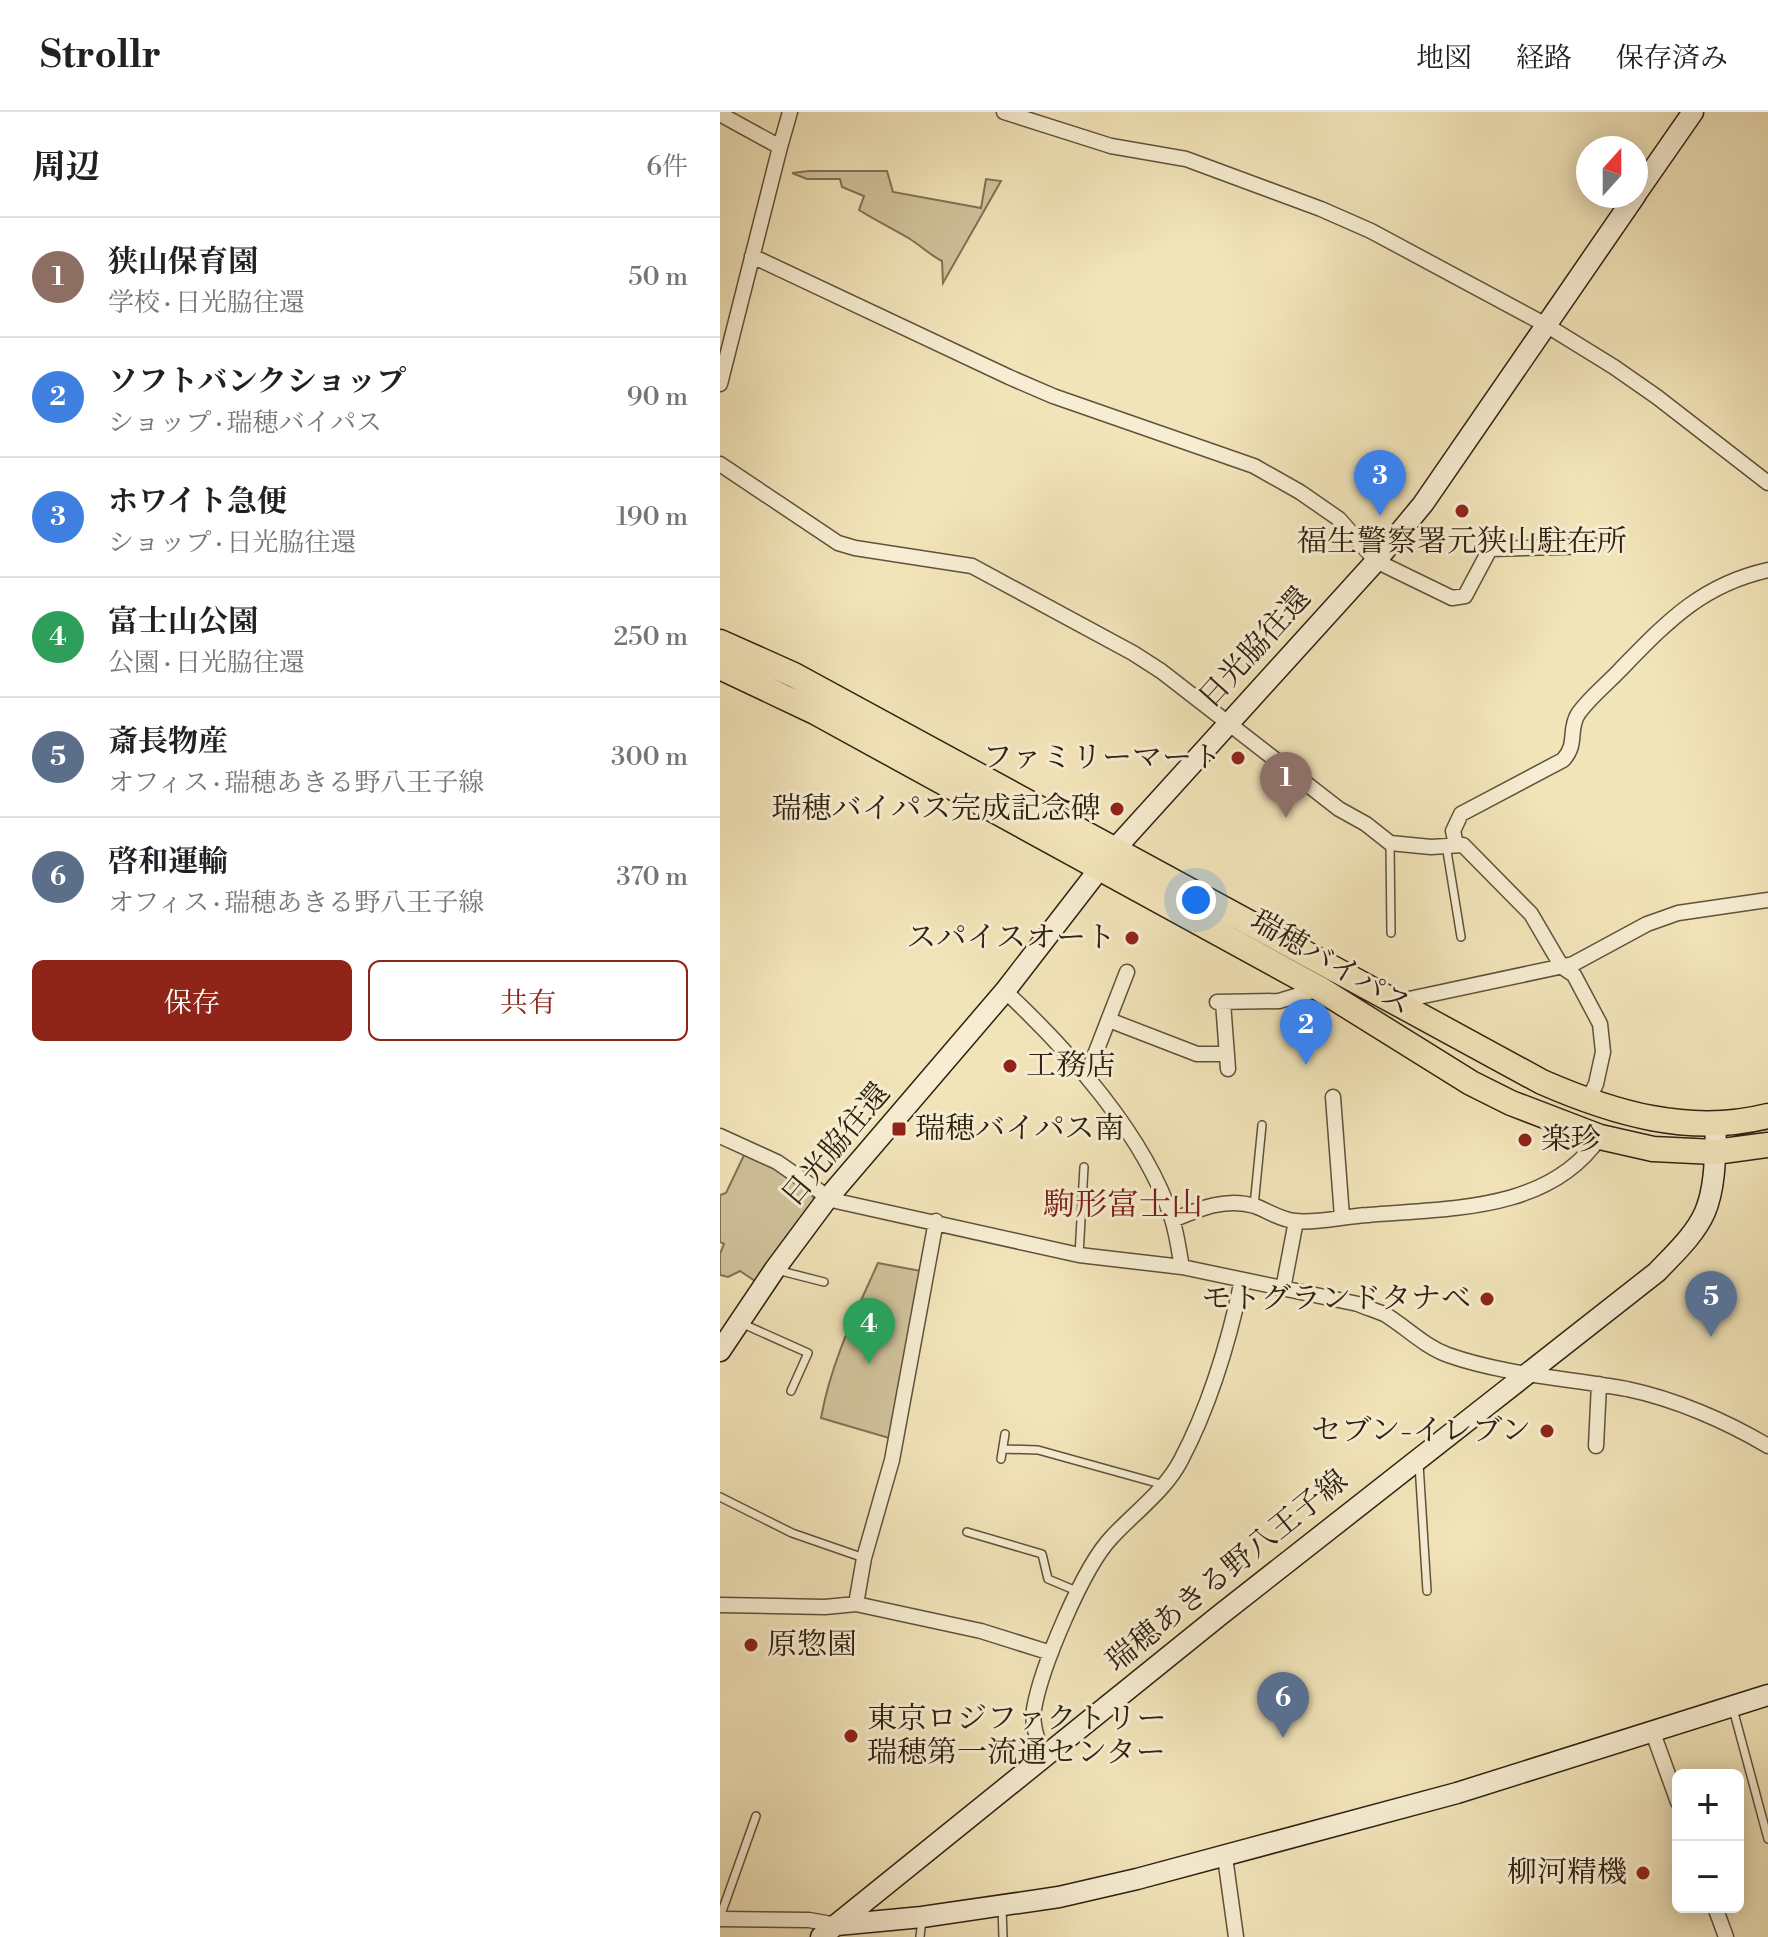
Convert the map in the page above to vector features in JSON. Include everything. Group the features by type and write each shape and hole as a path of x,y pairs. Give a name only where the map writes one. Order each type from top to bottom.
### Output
{"highway":[{"name":"瑞穂バイパス","path":"720,642 794,675 1542,1082 1587,1102 1668,1122 1716,1124 1768,1116"},
{"name":"瑞穂バイパス","path":"720,667 815,712 1320,989 1471,1083 1525,1108 1600,1137 1653,1149 1715,1152 1768,1145"}],"main road":[{"name":"日光脇往還","path":"1648,176 1693,112"},
{"name":"日光脇往還","path":"720,1351 827,1199 1005,991 1114,850 1376,561 1446,471 1626,208"},
{"name":"瑞穂あきる野八王子線","path":"829,1931 1418,1457 1657,1272 1689,1238 1705,1212 1715,1152 1716,1124"},
{"path":"829,1931 921,1927 1002,1905 1059,1897 1225,1857 1457,1793 1768,1695"}],"street":[{"path":"720,384 790,112"},
{"path":"1004,112 1111,146 1186,159 1321,209 1384,238 1546,325 1657,397 1768,483"},
{"path":"720,114 780,147"},
{"path":"752,256 1053,396 1254,466 1339,519 1376,561 1452,598 1465,596 1490,549 1596,546"},
{"path":"720,464 838,543 972,566 1133,653 1161,671 1339,809 1366,824 1390,843 1431,847 1463,845 1531,914 1562,967 1574,975 1600,1024 1603,1052 1596,1084 1587,1102"},
{"path":"1451,845 1461,814 1563,760 1570,753 1575,717 1672,617 1708,591 1729,581 1768,570"},
{"path":"1395,1002 1562,967 1647,924 1678,913 1768,900"},
{"path":"1087,1075 1127,972"},
{"path":"1109,1020 1197,1054 1227,1062 1220,1002 1279,1001 1320,989"},
{"path":"1005,991 1053,1036 1087,1075 1145,1160 1173,1220 1182,1267"},
{"path":"1333,1097 1342,1217"},
{"path":"720,1136 777,1162 827,1199 1079,1255 1182,1267 1358,1304 1384,1314 1426,1344 1447,1354 1525,1374 1599,1384 1664,1400 1768,1446"},
{"path":"1173,1220 1207,1206 1231,1203 1254,1206 1296,1221 1459,1207 1533,1191 1554,1181 1588,1155 1600,1137"},
{"path":"856,1604 864,1558 892,1460 936,1221"},
{"path":"1283,1289 1296,1221"},
{"path":"1043,1757 1033,1723 1034,1709 1051,1653 1079,1592 1112,1537 1164,1485 1180,1462 1221,1359 1242,1280"},
{"path":"1596,1446 1599,1384"},
{"path":"720,1605 825,1607 856,1604 981,1631 1051,1653"},
{"path":"1653,1733 1672,1785"},
{"path":"1225,1857 1236,1937"},
{"path":"1717,1913 1726,1937"},
{"path":"720,1918 809,1920 829,1931"}],"lane":[{"path":"1390,843 1391,933"},
{"path":"1451,845 1461,937"},
{"path":"1254,1206 1262,1125"},
{"path":"1079,1255 1084,1167"},
{"path":"775,1269 824,1282"},
{"path":"739,1322 809,1349 791,1391"},
{"path":"1001,1459 1005,1434"},
{"path":"1003,1449 1038,1450 1164,1485"},
{"path":"1418,1457 1427,1591"},
{"path":"720,1497 792,1533 864,1558"},
{"path":"967,1532 1042,1554 1048,1579 1079,1592"},
{"path":"1733,1707 1768,1839"},
{"path":"720,1918 756,1816"},
{"path":"1002,1905 1003,1937"}],"shaded area":[{"path":"887,171 893,192 981,208 986,179 1001,181 943,283 942,261 859,210 864,196 842,187 840,179 807,179 792,173"},
{"path":"745,1153 776,1167 812,1191 814,1200 755,1281 740,1271 728,1277 720,1275 720,1254 724,1244 720,1242 720,1195 726,1193"},
{"path":"878,1263 921,1271 889,1438 821,1418 837,1358"}],"place":[{"name":"福生警察署元狭山駐在所","path":"1462,511"},
{"name":"ホワイト急便","path":"1380,516"},
{"name":"ファミリーマート","path":"1238,758"},
{"name":"瑞穂バイパス完成記念碑","path":"1117,809"},
{"name":"狭山保育園","path":"1286,818"},
{"name":"スパイスオート","path":"1132,938"},
{"name":"ソフトバンクショップ","path":"1306,1065"},
{"name":"工務店","path":"1010,1066"},
{"name":"瑞穂バイパス南","path":"899,1129"},
{"name":"楽珍","path":"1525,1140"},
{"name":"モトグランドタナベ","path":"1487,1299"},
{"name":"斎長物産","path":"1711,1337"},
{"name":"富士山公園","path":"869,1364"},
{"name":"セブン-イレブン","path":"1547,1431"},
{"name":"原惣園","path":"751,1645"},
{"name":"東京ロジファクトリー 瑞穂第一流通センター","path":"851,1736"},
{"name":"啓和運輸","path":"1283,1738"},
{"name":"柳河精機","path":"1643,1873"}],"district":[{"name":"駒形富士山","path":"1123,1205"}]}
